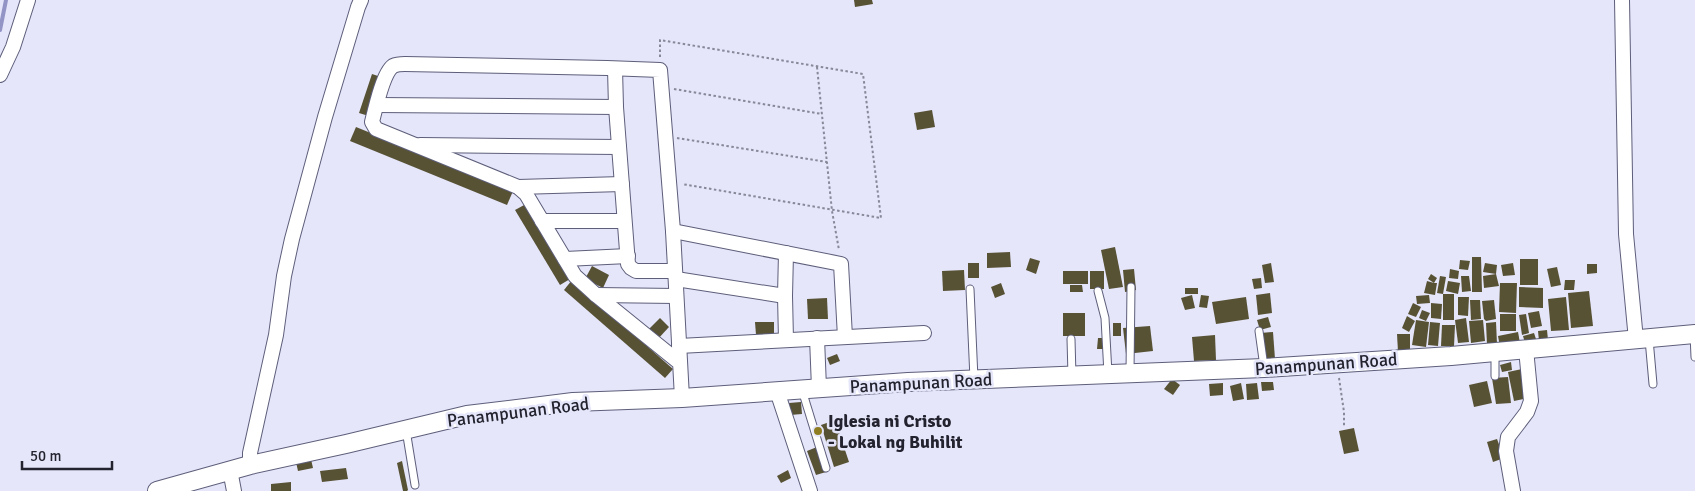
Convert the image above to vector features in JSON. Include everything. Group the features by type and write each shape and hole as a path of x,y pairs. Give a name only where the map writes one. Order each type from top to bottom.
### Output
{"street":[{"path":"0,75 13,47 28,0"},
{"path":"250,464 250,453 276,335 284,276 292,239 325,117 361,0"},
{"path":"1622,0 1626,234 1642,339"},
{"path":"680,363 575,276 526,194 518,187 376,129 372,122 387,76 392,68 396,65 475,65 660,70 670,182 682,398"},
{"path":"615,68 616,107 628,264 636,271 676,275 785,296"},
{"path":"377,105 616,107"},
{"path":"412,145 619,147"},
{"path":"518,187 622,184"},
{"path":"542,221 624,220"},
{"path":"673,232 841,264 845,337"},
{"path":"786,253 786,340"},
{"path":"564,259 628,256"},
{"path":"596,295 676,296"},
{"path":"679,346 924,333"},
{"name":"Panampunan Road","path":"157,491 250,464 346,444 467,415 573,402 682,398 974,380 1337,364 1694,334"},
{"path":"811,389 817,338"},
{"path":"1513,491 1506,451 1508,437 1527,412 1531,401 1526,349"},
{"path":"777,391 810,491"},
{"path":"230,470 234,491"}],"lane":[{"path":"1130,374 1132,342 1131,288"},
{"path":"970,289 974,380"},
{"path":"1098,291 1106,318 1108,375"},
{"path":"1259,331 1264,368"},
{"path":"1694,334 1695,357"},
{"path":"1071,339 1072,376"},
{"path":"1642,339 1654,384"},
{"path":"1495,352 1495,376"},
{"path":"811,389 826,468"},
{"path":"406,430 415,486"}],"path":[{"path":"660,70 660,40 863,74 881,218 670,182"},
{"path":"818,66 832,211 841,264"},
{"path":"662,87 822,114"},
{"path":"665,136 827,162"},
{"path":"1337,364 1344,412 1344,427"}],"building":[{"path":"854,0 872,0 873,4 855,7"},
{"path":"372,74 384,78 372,117 359,113"},
{"path":"932,110 935,127 917,130 914,113"},
{"path":"356,127 513,191 507,205 350,141"},
{"path":"526,204 570,279 560,285 515,210"},
{"path":"1115,247 1123,287 1109,289 1101,250"},
{"path":"1010,252 1011,267 987,268 987,253"},
{"path":"1472,257 1481,257 1482,292 1472,292"},
{"path":"1030,258 1040,261 1036,274 1026,270"},
{"path":"1520,259 1538,259 1538,285 1520,285"},
{"path":"1460,260 1470,261 1468,270 1459,269"},
{"path":"968,263 979,263 979,278 968,278"},
{"path":"1271,263 1274,282 1265,283 1262,265"},
{"path":"1485,263 1497,265 1496,274 1483,272"},
{"path":"1513,263 1515,275 1503,276 1501,265"},
{"path":"1587,264 1597,264 1597,273 1587,274"},
{"path":"592,266 609,275 603,288 585,279"},
{"path":"1557,267 1561,285 1551,287 1547,269"},
{"path":"1134,269 1136,290 1125,292 1123,270"},
{"path":"1450,269 1459,271 1458,279 1449,278"},
{"path":"964,270 965,290 943,291 942,271"},
{"path":"1063,271 1088,271 1088,284 1063,284"},
{"path":"1090,271 1104,271 1104,289 1090,289"},
{"path":"1431,274 1437,278 1434,283 1428,279"},
{"path":"1496,274 1499,286 1484,288 1483,276"},
{"path":"1440,276 1446,277 1443,294 1437,293"},
{"path":"1461,276 1469,276 1471,291 1462,292"},
{"path":"1261,278 1262,288 1254,289 1252,279"},
{"path":"572,280 673,369 665,378 564,290"},
{"path":"1565,280 1575,280 1574,290 1564,290"},
{"path":"1427,281 1437,283 1435,295 1424,293"},
{"path":"1448,281 1460,283 1458,294 1446,291"},
{"path":"1001,283 1005,294 995,298 991,287"},
{"path":"1500,283 1517,283 1516,313 1499,312"},
{"path":"1070,285 1082,285 1083,292 1070,292"},
{"path":"1519,287 1543,288 1543,308 1519,307"},
{"path":"1185,288 1198,288 1198,294 1185,294"},
{"path":"1589,291 1593,326 1571,328 1568,293"},
{"path":"1270,293 1272,313 1258,315 1256,295"},
{"path":"1443,294 1454,294 1454,320 1443,320"},
{"path":"1192,295 1195,308 1185,310 1181,298"},
{"path":"1201,295 1209,296 1207,308 1199,307"},
{"path":"1429,295 1430,303 1417,304 1416,296"},
{"path":"1246,297 1249,319 1216,324 1212,302"},
{"path":"1458,297 1469,297 1468,316 1458,315"},
{"path":"1566,297 1569,330 1551,331 1548,299"},
{"path":"827,298 828,319 808,319 807,299"},
{"path":"1470,300 1480,300 1481,319 1471,320"},
{"path":"1494,300 1496,319 1486,321 1484,319 1482,301"},
{"path":"1413,303 1421,307 1416,317 1408,314"},
{"path":"1431,303 1442,304 1441,319 1431,318"},
{"path":"1422,310 1430,313 1426,321 1419,318"},
{"path":"1539,311 1542,326 1531,328 1528,313"},
{"path":"1063,313 1085,313 1085,336 1063,336"},
{"path":"1500,314 1516,314 1516,331 1500,331"},
{"path":"1526,314 1529,333 1522,335 1519,315"},
{"path":"1407,316 1415,321 1409,332 1402,328"},
{"path":"1268,317 1271,327 1260,330 1257,320"},
{"path":"660,318 669,327 657,340 648,330"},
{"path":"1466,318 1469,342 1458,343 1455,320"},
{"path":"1416,320 1429,322 1426,347 1412,345"},
{"path":"1483,320 1485,341 1471,343 1469,321"},
{"path":"755,322 774,322 774,335 756,335"},
{"path":"1430,322 1440,323 1438,346 1428,345"},
{"path":"1496,322 1497,344 1487,345 1486,323"},
{"path":"1113,323 1121,323 1121,336 1113,336"},
{"path":"1442,325 1455,325 1454,346 1441,346"},
{"path":"1150,326 1153,351 1126,354 1123,328"},
{"path":"1547,330 1548,340 1539,341 1538,331"},
{"path":"1273,332 1275,359 1262,360 1260,333"},
{"path":"1518,332 1520,343 1500,347 1498,336"},
{"path":"1534,333 1536,339 1525,343 1523,336"},
{"path":"1397,334 1410,334 1410,352 1398,352"},
{"path":"1215,335 1216,360 1194,361 1192,337"},
{"path":"1098,338 1110,338 1110,349 1097,349"},
{"path":"837,354 840,361 830,365 827,358"},
{"path":"1511,362 1512,370 1502,372 1500,365"},
{"path":"1522,369 1528,398 1514,401 1508,372"},
{"path":"1508,377 1511,403 1496,404 1492,378"},
{"path":"1172,379 1180,385 1173,395 1164,389"},
{"path":"1487,381 1492,403 1474,407 1469,385"},
{"path":"1261,382 1273,382 1274,390 1262,391"},
{"path":"1223,383 1223,395 1210,396 1209,384"},
{"path":"1241,383 1244,399 1233,401 1230,386"},
{"path":"1257,383 1259,399 1247,400 1246,384"},
{"path":"801,402 802,414 790,415 789,403"},
{"path":"835,420 849,462 834,467 821,425"},
{"path":"1354,428 1359,451 1344,454 1339,431"},
{"path":"1497,439 1504,458 1493,462 1487,442"},
{"path":"817,447 826,472 816,475 807,451"},
{"path":"310,455 313,468 298,471 295,458"},
{"path":"402,461 407,491 403,491 397,463"},
{"path":"346,468 348,479 322,482 320,471"},
{"path":"788,470 791,478 781,483 777,476"},
{"path":"291,482 291,491 271,491 271,484"}],"waterway":[{"path":"0,30 6,0"}],"place":[{"name":"Iglesia ni Cristo - Lokal ng Buhilit","path":"818,431"}]}
